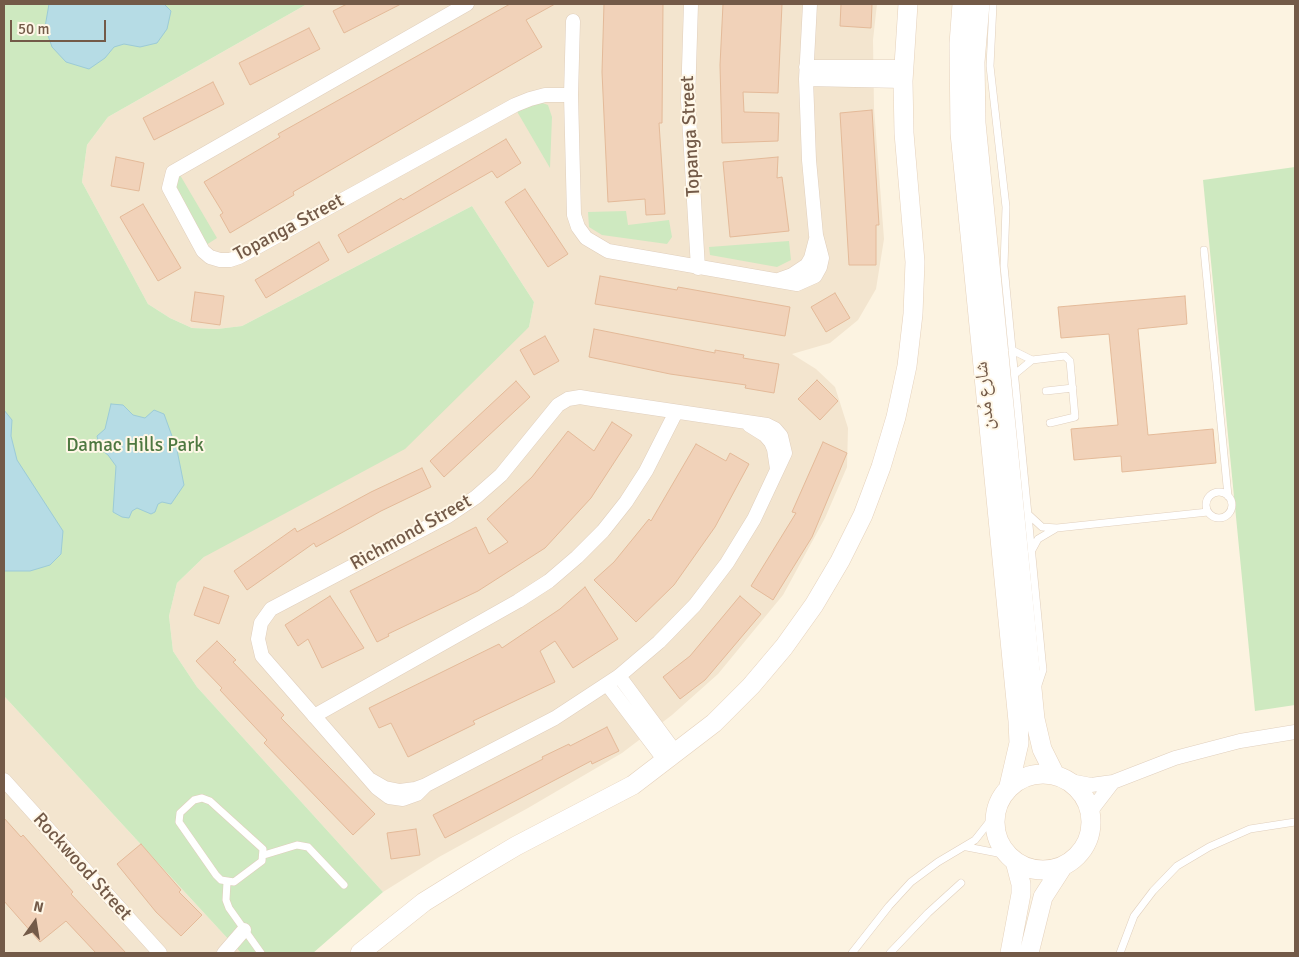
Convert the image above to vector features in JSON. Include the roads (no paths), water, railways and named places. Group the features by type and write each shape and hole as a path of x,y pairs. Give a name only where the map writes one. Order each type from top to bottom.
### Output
{"street":[{"name":"Topanga Street","path":"467,4 173,172 169,188 203,251 210,257 220,260 230,260 239,257 515,106 545,95 572,95"},
{"name":"Topanga Street","path":"691,4 688,100 698,268"},
{"path":"573,21 574,215 578,227 586,238 608,251 698,268 777,280 792,275 807,265 811,258 816,235 809,160 806,73 810,4"},
{"path":"360,953 424,902 516,846 633,785 671,758 714,723 751,686 784,647 814,605 840,561 862,515 881,467 900,400 913,314 915,262 904,133 903,74 908,4"},
{"name":"شارع مُدن","path":"962,4 958,53 960,133 1018,721 1018,750 1010,786"},
{"name":"شارع مُدن","path":"980,4 975,62 976,123 1032,698 1042,749 1062,778"},
{"path":"806,73 903,74"},
{"name":"Richmond Street","path":"580,397 676,412 767,425 781,436 785,453 750,526 727,564 705,591 659,642 613,680 554,718 426,785 400,791 385,788 371,780 262,656 258,639 261,622 271,609 448,516 476,497 501,475 558,405 568,399 580,397"},
{"path":"314,716 518,601 548,581 577,557 603,531 626,502 646,471 676,412"},
{"path":"613,680 671,758"},
{"path":"1010,953 1021,894 1021,884 1011,858 997,837 994,816 999,800 1010,786 1023,778 1039,774 1091,785 1113,782 1175,758 1240,740 1295,732"},
{"path":"1011,858 1030,868 1046,870 1062,866 1076,857 1086,844 1091,828 1090,812 1083,794 1062,778"},
{"name":"Rockwood Street","path":"4,780 160,953"},
{"path":"1090,812 1113,782"},
{"path":"1028,953 1043,897 1062,866"},
{"path":"224,953 244,930"}],"lane":[{"path":"993,4 990,66 1006,207 1004,260 1043,670 1032,698"},
{"path":"1204,250 1228,496 1232,505 1228,514 1215,518 1208,512 1206,502 1213,494 1218,492 1228,496"},
{"path":"1012,350 1032,360"},
{"path":"1015,374 1032,360 1064,356 1068,358 1075,417 1050,422"},
{"path":"1046,391 1073,388"},
{"path":"1028,515 1042,527 1057,528 1208,512"},
{"path":"1032,550 1043,534 1057,528"},
{"path":"202,798 210,801 258,845 264,855 258,865 234,882 227,882 216,876 179,822 180,813 194,800 202,798"},
{"path":"852,953 889,906 911,882 938,862 967,847 982,833 994,816"},
{"path":"1120,953 1134,916 1177,866 1209,847 1250,829 1295,822"},
{"path":"264,855 297,845 308,847 344,885"},
{"path":"967,847 1011,858"},
{"path":"227,882 226,900 229,908 261,953"},
{"path":"890,953 928,912 961,883"}],"water":[{"path":"49,4 164,4 171,11 167,29 157,43 140,47 124,44 114,47 105,58 89,69 66,62 52,47 45,27"},
{"path":"111,404 123,405 133,415 145,418 154,410 164,414 177,450 184,485 171,504 162,502 158,504 155,512 151,514 137,508 132,511 129,518 122,517 113,512 116,466 108,455 100,449 97,436 105,429"},
{"path":"4,410 12,420 11,436 17,460 63,531 61,554 50,565 30,571 4,571"}],"park label":[{"name":"Damac Hills Park","path":"135,446"}]}
